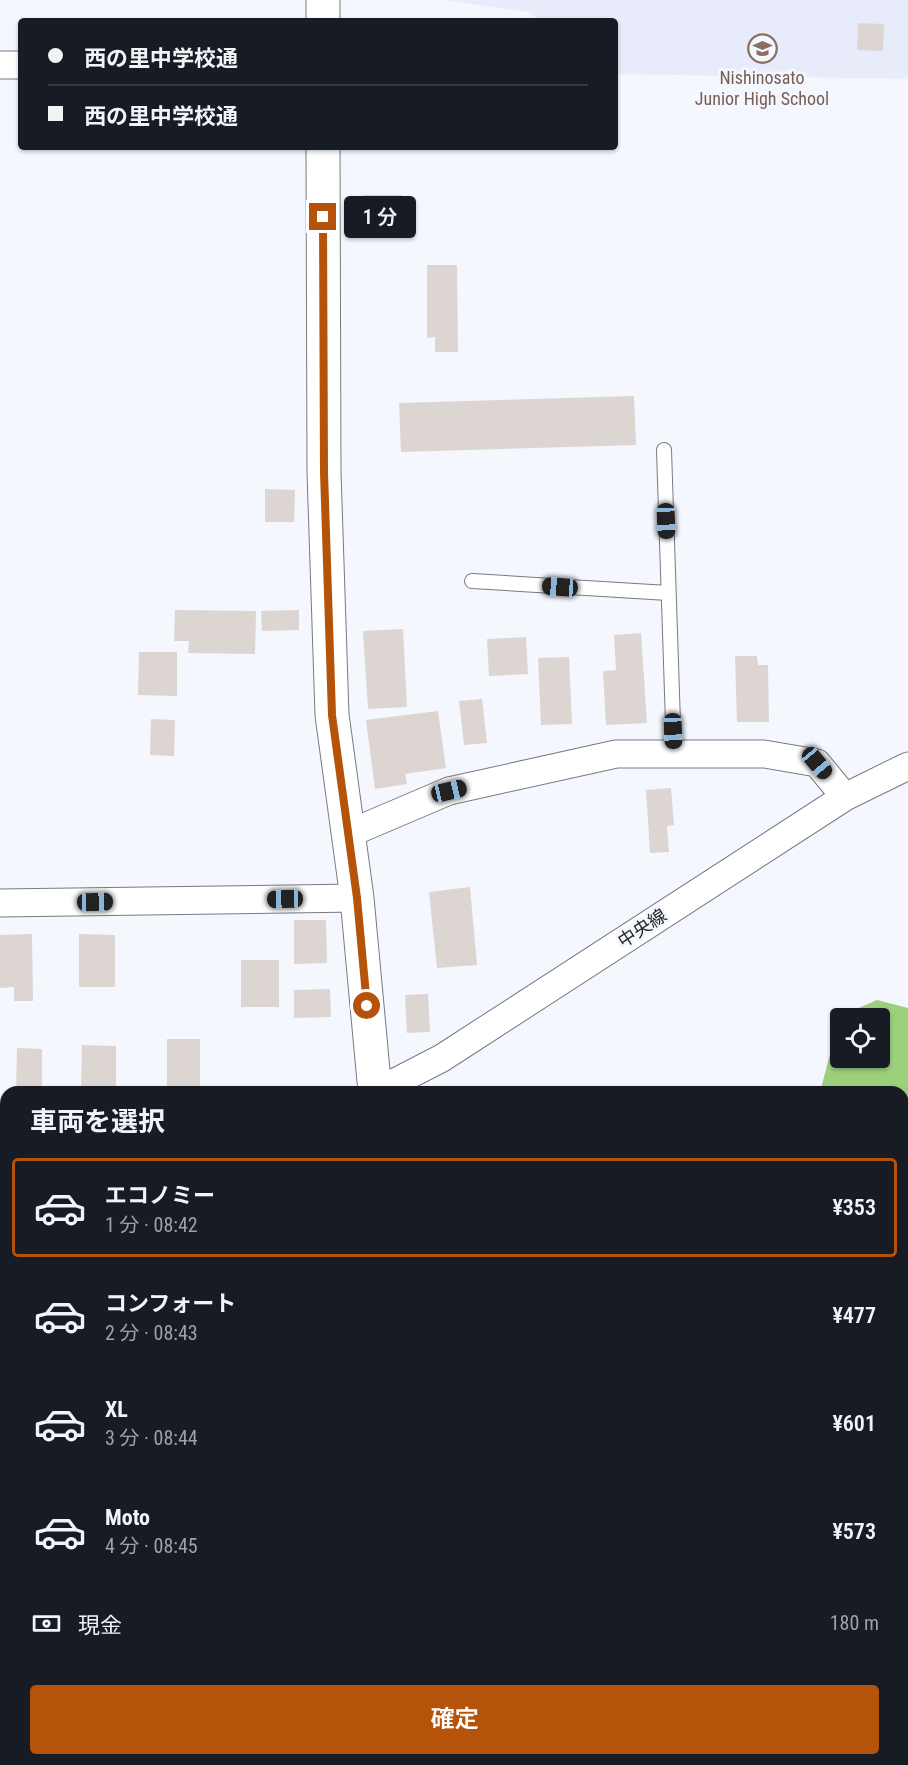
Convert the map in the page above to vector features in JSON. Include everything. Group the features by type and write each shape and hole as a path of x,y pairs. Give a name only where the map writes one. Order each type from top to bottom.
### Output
{"street":[{"path":"323,0 323,18"},
{"path":"0,65 18,65"},
{"path":"323,150 324,472 332,704 357,898 375,1086"},
{"path":"348,834 449,791 616,754 764,754 817,763 845,797"},
{"name":"中央線","path":"388,1086 442,1058 845,797 908,766"},
{"path":"0,903 357,898"}],"lane":[{"path":"664,450 674,754"},
{"path":"472,581 668,593"}],"shaded area":[{"name":"Nishinosato Junior High School","path":"443,0 908,0 908,79 618,74 618,18 536,18 529,12"}],"green space":[{"path":"877,1000 908,1008 908,1086 822,1086 830,1054 830,1068 890,1068 890,1008 858,1008"}],"building":[{"path":"858,23 884,24 883,51 857,50"},
{"path":"363,195 402,195 403,235 364,236"},
{"path":"427,265 457,265 458,352 435,352 435,337 427,338"},
{"path":"634,396 636,445 401,452 399,403"},
{"path":"265,489 295,490 294,522 265,522"},
{"path":"175,610 256,611 255,654 188,653 189,641 174,641"},
{"path":"299,610 299,630 262,631 261,611"},
{"path":"403,629 407,707 368,709 363,631"},
{"path":"641,633 647,723 606,725 603,671 616,670 614,635"},
{"path":"526,637 528,674 489,676 487,639"},
{"path":"139,652 177,652 177,696 138,695"},
{"path":"735,656 757,656 758,665 768,665 769,722 737,722"},
{"path":"569,657 572,724 541,725 538,658"},
{"path":"482,699 487,743 464,745 459,701"},
{"path":"438,711 446,768 405,774 407,784 375,789 366,720"},
{"path":"151,719 175,720 174,756 150,755"},
{"path":"671,788 674,825 667,826 669,852 650,853 646,790"},
{"path":"470,887 477,965 437,968 429,892"},
{"path":"294,920 326,920 327,963 294,964"},
{"path":"32,934 33,1001 14,1001 14,987 0,988 0,935"},
{"path":"79,934 115,935 115,987 79,987"},
{"path":"241,960 279,960 279,1007 241,1007"},
{"path":"330,989 331,1017 294,1018 294,990"},
{"path":"428,994 430,1032 407,1033 405,995"},
{"path":"167,1039 200,1039 200,1086 167,1086"},
{"path":"82,1045 116,1046 116,1086 81,1086"},
{"path":"17,1048 42,1049 42,1086 16,1086"}],"place":[{"name":"Nishinosato Junior High School","path":"762,48"}],"route":[{"path":"323,217 324,472 332,715 357,898 367,1006"}]}
